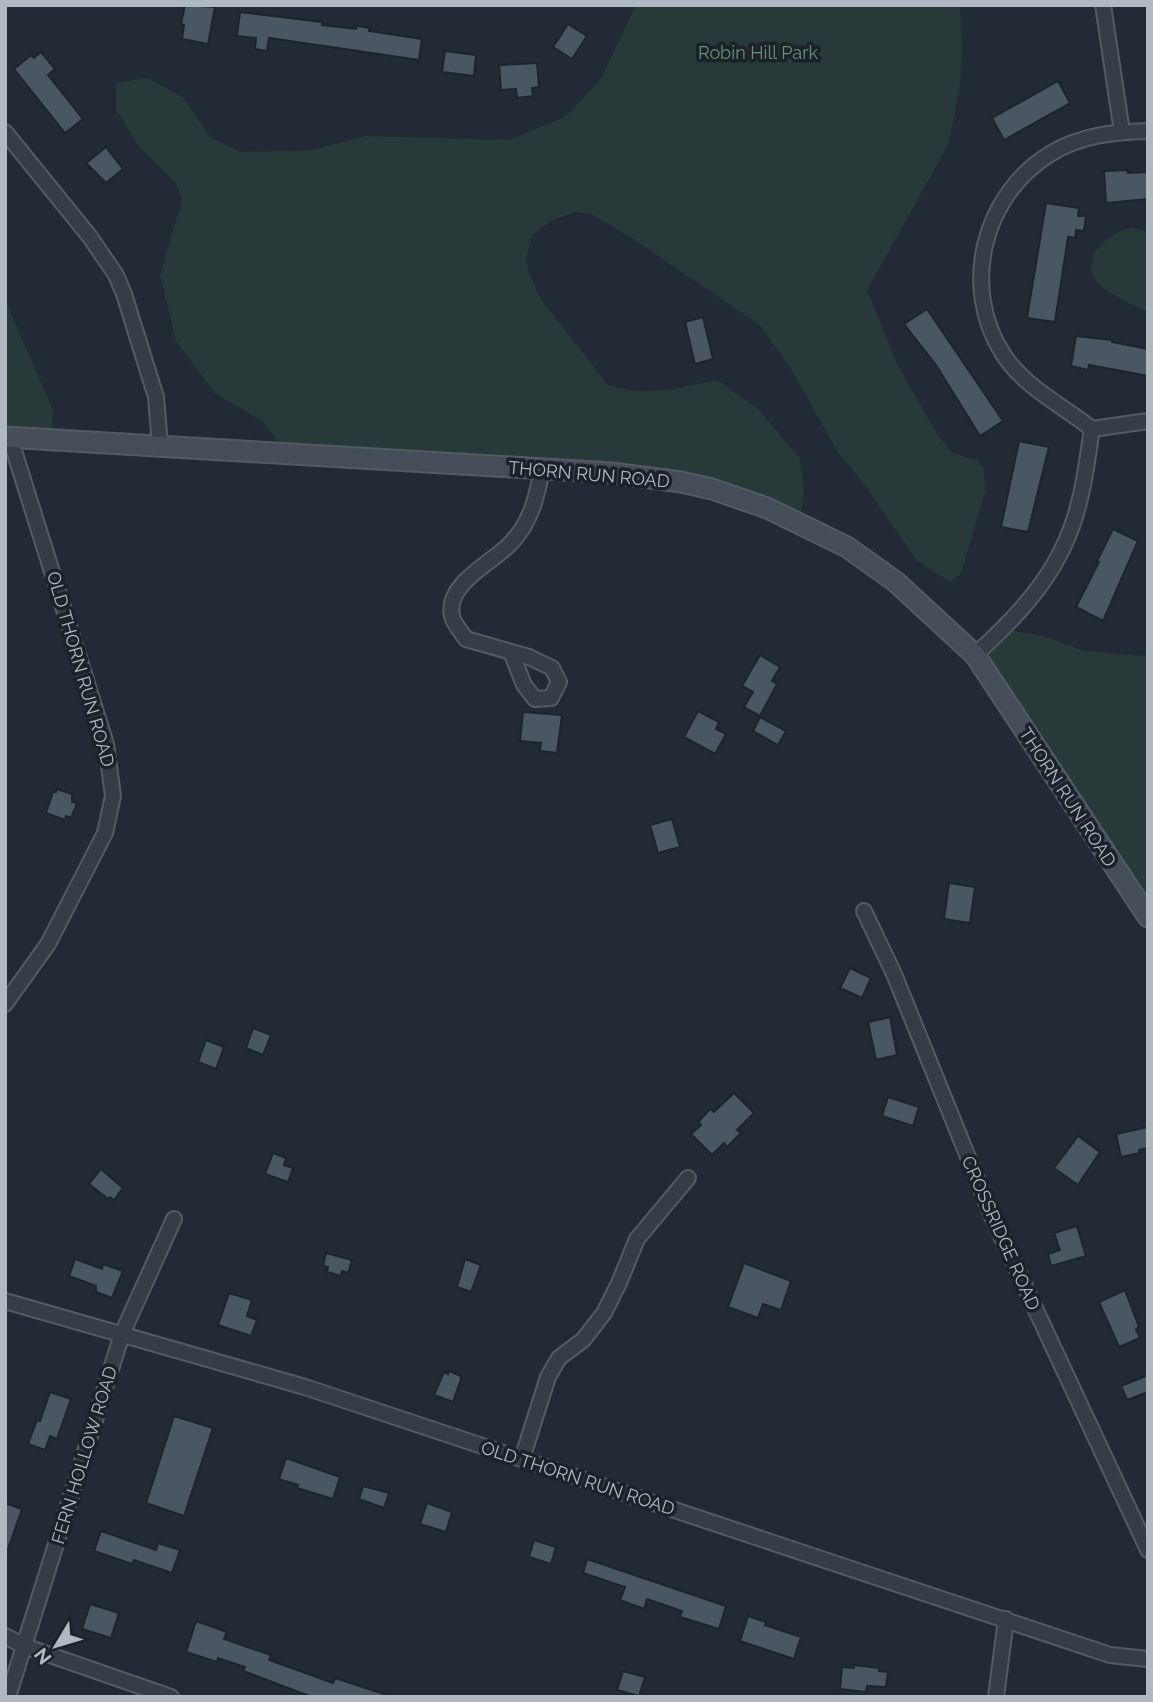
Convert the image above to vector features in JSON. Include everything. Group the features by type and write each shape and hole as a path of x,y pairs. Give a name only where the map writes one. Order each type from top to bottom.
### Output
{"street":[{"path":"1103,5 1122,132"},
{"path":"1148,131 1089,137 1051,153 1026,173 1004,198 994,217 982,257 980,276 987,317 1002,351 1017,372 1035,389 1093,429 1148,421"},
{"path":"5,132 90,237 116,275 152,382 159,412 160,446"},
{"path":"975,655 1021,612 1057,559 1080,498 1093,429"},
{"name":"THORN RUN ROAD","path":"8,438 624,474 681,482 739,498 800,522 847,547 896,582 975,655 1148,917"},
{"name":"OLD THORN RUN ROAD","path":"5,1004 41,955 71,903 105,833 113,796 106,744 8,438"},
{"path":"511,652 466,639 452,616 454,596 475,572 512,543 536,504 542,469"},
{"name":"CROSSRIDGE ROAD","path":"864,911 894,974 991,1214 1148,1550"},
{"path":"522,1459 548,1377 559,1358 583,1340 604,1312 637,1239 688,1178"},
{"name":"FERN HOLLOW ROAD","path":"8,1697 122,1334 174,1219"},
{"name":"OLD THORN RUN ROAD","path":"5,1301 305,1387 1110,1655 1148,1659"},
{"path":"996,1697 1006,1619"},
{"path":"5,1636 24,1646 171,1697"}],"green space":[{"name":"Robin Hill Park","path":"636,5 960,5 962,51 959,93 948,145 867,290 898,366 937,434 952,453 977,460 984,469 985,492 961,573 950,582 917,561 864,484 838,452 791,369 760,325 627,235 591,214 575,212 552,220 532,235 526,259 528,271 540,298 608,385 632,391 669,390 717,380 757,408 799,457 804,488 800,522 712,489 288,454 262,421 215,393 176,341 160,275 182,200 176,183 139,146 116,109 116,83 148,78 183,97 211,138 242,152 313,150 365,136 509,140 565,117 601,79"},
{"path":"1132,228 1148,232 1148,312 1106,290 1096,281 1092,272 1091,264 1099,247 1114,234"},
{"path":"5,300 53,410 52,440 5,437"},
{"path":"1004,629 1047,637 1084,651 1143,656 1148,654 1148,917 975,655"}],"building":[{"path":"185,5 215,7 208,44 182,39 184,25 181,24"},
{"path":"240,12 322,22 322,25 356,29 357,26 370,28 369,31 422,39 419,60 269,38 267,51 255,49 256,38 237,36"},
{"path":"568,24 587,36 572,59 553,47"},
{"path":"445,51 476,55 474,76 442,72"},
{"path":"41,52 55,69 48,75 83,119 65,133 14,69 31,55 34,58"},
{"path":"537,63 539,87 532,88 533,96 517,98 516,89 501,90 499,65"},
{"path":"1058,81 1070,103 1004,140 992,118"},
{"path":"106,147 123,169 106,183 86,163"},
{"path":"1127,170 1128,173 1148,172 1148,199 1106,203 1104,171"},
{"path":"1046,203 1079,208 1078,216 1086,216 1084,231 1076,230 1075,238 1068,237 1055,322 1027,318"},
{"path":"927,309 1003,421 980,436 936,365 904,324"},
{"path":"703,317 713,359 695,364 685,322"},
{"path":"1076,336 1112,340 1148,349 1148,376 1089,365 1088,370 1071,366"},
{"path":"1019,441 1049,447 1028,532 1001,527"},
{"path":"1113,529 1138,541 1103,621 1076,607"},
{"path":"760,655 780,667 772,681 777,684 760,716 744,707 753,692 742,686"},
{"path":"698,711 719,722 716,729 726,734 715,754 684,737"},
{"path":"523,712 562,715 557,753 540,751 541,743 520,741"},
{"path":"760,717 786,731 778,745 753,731"},
{"path":"57,789 72,794 72,802 77,803 71,818 66,816 65,820 46,813 53,792"},
{"path":"672,819 680,847 658,853 650,825"},
{"path":"949,883 975,887 970,923 944,919"},
{"path":"850,968 871,978 862,998 840,988"},
{"path":"890,1017 897,1055 876,1060 868,1022"},
{"path":"253,1028 271,1035 263,1055 246,1048"},
{"path":"206,1040 224,1047 216,1069 198,1062"},
{"path":"734,1093 754,1113 737,1130 741,1133 727,1147 724,1143 712,1155 691,1134 701,1125 698,1122 710,1109 714,1112"},
{"path":"888,1097 919,1107 913,1126 882,1116"},
{"path":"1148,1127 1148,1148 1139,1150 1140,1153 1121,1157 1116,1134"},
{"path":"1078,1136 1100,1152 1078,1185 1054,1168"},
{"path":"273,1153 286,1158 284,1165 293,1168 288,1182 265,1174"},
{"path":"101,1169 123,1188 114,1200 110,1197 108,1199 89,1184"},
{"path":"1077,1226 1086,1256 1051,1266 1048,1254 1060,1250 1054,1233"},
{"path":"326,1253 352,1260 348,1273 342,1271 341,1276 327,1272 328,1267 323,1266"},
{"path":"75,1259 102,1269 103,1264 123,1271 112,1298 96,1292 96,1286 69,1276"},
{"path":"465,1259 481,1265 471,1292 457,1287"},
{"path":"744,1263 791,1281 781,1310 763,1304 758,1318 728,1307"},
{"path":"1125,1290 1139,1327 1136,1329 1140,1338 1119,1347 1099,1302"},
{"path":"229,1293 252,1300 247,1316 257,1320 251,1336 218,1325"},
{"path":"449,1371 461,1376 453,1402 434,1395 444,1372 448,1374"},
{"path":"1148,1375 1148,1392 1127,1400 1121,1386"},
{"path":"50,1392 71,1399 57,1439 50,1436 45,1450 28,1444"},
{"path":"174,1416 213,1428 184,1516 146,1503"},
{"path":"286,1458 340,1477 333,1499 297,1488 298,1485 279,1479"},
{"path":"363,1486 389,1493 384,1508 359,1499"},
{"path":"5,1503 22,1509 7,1552 5,1551"},
{"path":"427,1503 452,1512 446,1532 420,1524"},
{"path":"101,1531 156,1550 158,1543 180,1550 172,1573 134,1560 132,1564 94,1551"},
{"path":"534,1540 556,1547 551,1564 529,1557"},
{"path":"587,1559 726,1606 719,1629 680,1617 682,1611 647,1599 644,1609 620,1600 625,1587 583,1573"},
{"path":"90,1604 119,1613 111,1638 82,1629"},
{"path":"748,1616 766,1622 765,1625 801,1637 794,1659 740,1641"},
{"path":"196,1621 227,1632 224,1639 271,1655 269,1660 333,1683 335,1678 384,1694 383,1697 312,1697 243,1671 245,1667 186,1652"},
{"path":"854,1665 879,1668 879,1671 888,1672 886,1687 867,1686 866,1692 840,1689 842,1667 854,1668"},
{"path":"623,1671 645,1677 639,1696 617,1690"}]}
